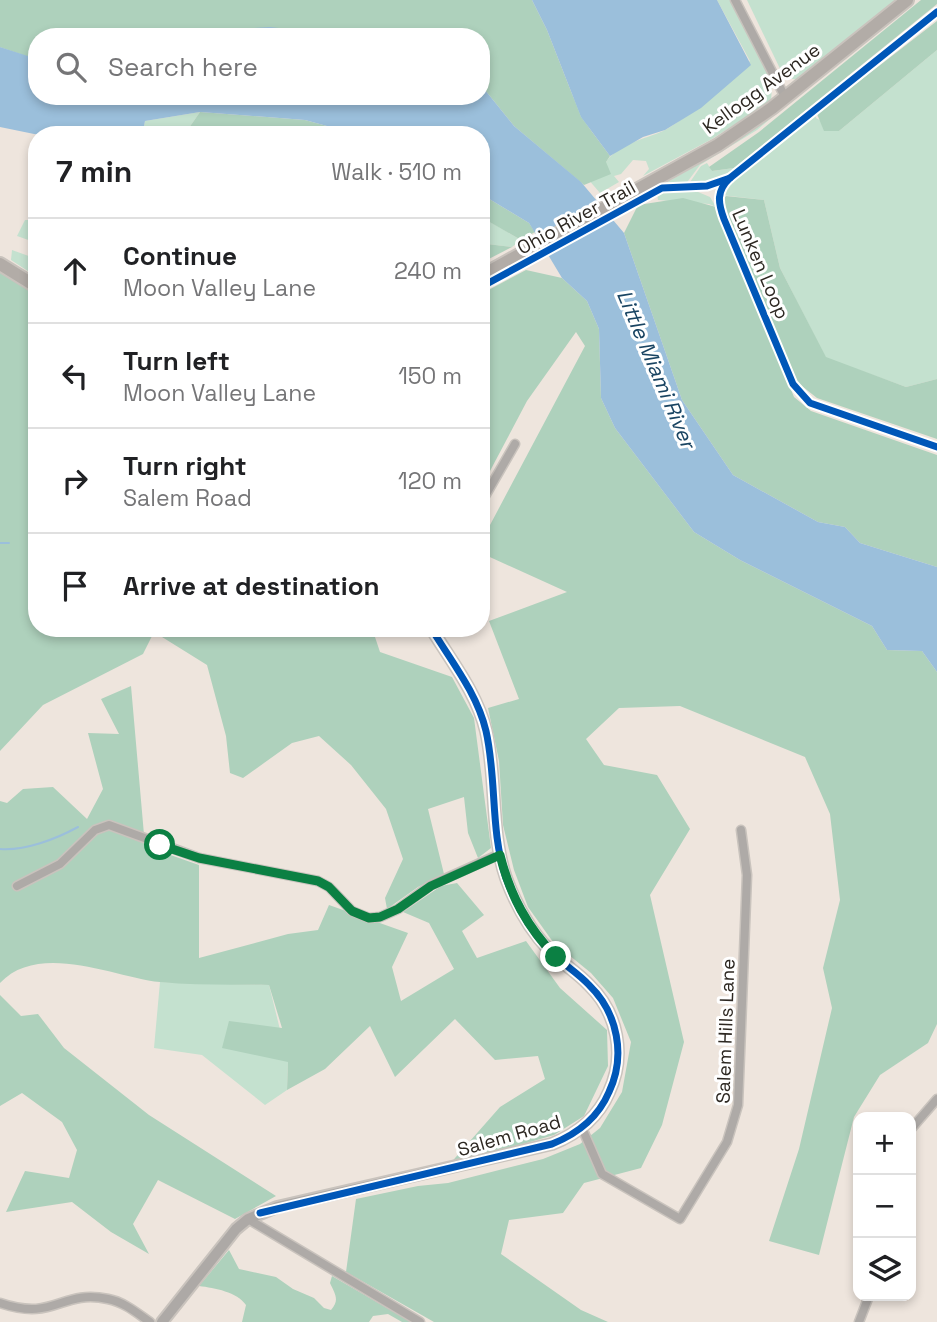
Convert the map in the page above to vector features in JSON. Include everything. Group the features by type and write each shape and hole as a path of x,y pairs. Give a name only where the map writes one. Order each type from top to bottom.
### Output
{"main road":[{"name":"Kellogg Avenue","path":"490,272 718,145 786,97 907,0"},
{"path":"490,266 511,261"},
{"path":"0,264 28,282"}],"street":[{"path":"735,0 786,97"},
{"path":"490,487 515,444"},
{"name":"Salem Road","path":"162,1322 236,1229 248,1219 278,1207 552,1144 582,1128 606,1100 614,1081 618,1047 614,1024 596,991 556,957 528,924 512,893 500,855 488,745 481,714 436,637"},
{"path":"17,886 60,864 95,830 110,825 199,858 318,881 329,887 352,911 374,918 398,909 440,881 500,855"},
{"name":"Salem Hills Lane","path":"582,1128 602,1174 680,1219 727,1142 738,1105 747,874 741,831"},
{"path":"916,1123 937,1099"},
{"path":"248,1219 419,1322"},
{"path":"0,1303 18,1314 41,1317 78,1301 106,1298 126,1305 150,1322"},
{"path":"859,1322 867,1301"}],"green space":[{"path":"0,0 524,0 606,162 625,146 672,126 750,61 717,0 733,0 769,75 766,76 770,87 772,86 771,101 712,139 643,176 649,169 646,161 633,160 621,174 614,176 619,182 600,193 569,157 490,49 490,28 28,28 28,56 0,47"},
{"path":"0,0 532,0 547,30 581,117 610,156 606,162 611,174 584,185 514,126 490,96 490,28 28,28 28,57 0,47"},
{"path":"747,0 897,0 798,80 784,77"},
{"path":"921,0 937,0 937,4 734,168 712,171 709,167 759,132"},
{"path":"937,21 937,50 839,131 824,131 817,114"},
{"path":"937,50 937,379 906,387 826,358 780,268 764,200 721,195 731,179 815,111 816,118 839,131"},
{"path":"802,92 757,130 700,165 685,185 652,191 730,146"},
{"path":"200,112 190,126 144,126 145,121"},
{"path":"200,112 305,120 327,126 190,126"},
{"path":"707,163 712,171 734,168 720,180 688,185 701,166"},
{"path":"691,189 710,197 716,207 709,204 658,200 657,193"},
{"path":"726,196 764,200 780,268 826,357 906,387 937,379 937,439 817,398 798,383 726,212 722,200"},
{"path":"683,198 716,207 794,397 811,411 937,455 937,567 860,543 845,527 818,522 733,475 682,400 624,233 638,205"},
{"path":"490,199 529,223 535,232 521,240 490,222"},
{"path":"25,220 28,220 28,240 17,236"},
{"path":"490,222 521,240 512,247 490,244"},
{"path":"490,244 512,247 490,258"},
{"path":"12,250 28,256 28,271 11,260"},
{"path":"0,264 28,283 28,637 152,637 143,654 43,705 0,751"},
{"path":"526,270 562,278 587,301 599,329 601,398 615,428 694,532 740,560 872,626 887,650 922,651 937,672 937,1024 928,1043 880,1075 857,1112 853,1112 819,1255 769,1241 799,1149 832,1008 823,968 840,900 830,814 805,757 680,706 619,708 586,739 604,765 657,775 690,829 650,895 684,1042 662,1125 641,1168 584,1183 563,1213 509,1220 501,1254 581,1310 608,1322 434,1322 346,1272 356,1199 418,1186 448,1183 543,1159 580,1144 600,1128 622,1092 631,1042 613,998 591,973 553,942 528,907 514,870 503,825 499,761 488,708 519,699 490,621 567,592 490,557 490,525 585,346 576,332 527,401 490,471 490,289"},
{"path":"162,637 375,637 380,652 452,677 474,718 491,848 478,858 468,833 464,797 428,809 444,874 418,887 387,909 385,898 403,859 386,809 351,765 319,736 292,743 243,778 230,773 226,736 207,665"},
{"path":"131,686 145,846 199,865 199,958 288,934 318,930 329,905 408,933 392,967 401,1001 454,969 429,923 403,912 441,886 457,883 484,915 462,931 477,958 526,941 560,988 607,1030 608,1066 584,1116 554,1135 448,1166 500,1107 545,1079 538,1056 495,1060 455,1019 395,1077 370,1026 325,1069 287,1090 288,1062 222,1048 229,1021 282,1028 269,985 160,982 56,963 35,964 16,971 0,983 0,801 7,803 23,789 53,787 87,819 103,789 88,733 119,734 101,699"},
{"path":"160,982 269,985 288,1062 287,1090 265,1105 202,1055 154,1048"},
{"path":"0,995 21,1016 38,1014 64,1048 149,1115 276,1196 235,1219 158,1180 133,1224 149,1254 111,1232 72,1202 6,1212 25,1171 69,1178 77,1150 62,1122 22,1093 0,1106"},
{"path":"229,1250 239,1269 276,1277 293,1289 314,1298 324,1308 331,1310 335,1303 336,1297 330,1283 332,1276 411,1322 402,1322 388,1314 373,1316 369,1322 242,1322 246,1305 242,1301 225,1291 199,1286"}],"water":[{"path":"532,0 717,0 751,65 701,108 665,130 643,137 610,156 581,117 547,30"},
{"name":"Little Miami River","path":"0,47 28,56 28,105 490,105 490,96 514,126 581,182 624,233 682,400 733,475 818,522 845,527 860,543 937,567 937,672 922,651 887,650 872,626 740,560 694,532 615,428 601,398 599,329 587,301 562,278 529,223 490,199 490,126 327,126 305,120 200,112 145,121 144,126 28,126 28,133 0,127"}],"waterway":[{"path":"0,543 9,543"},
{"path":"0,849 40,843 78,827"}],"cycle path":[{"name":"Lunken Loop","path":"937,12 730,178 720,192 720,208 724,219 793,384 810,403 937,447"},
{"name":"Ohio River Trail","path":"490,282 662,188 707,186 730,178"},
{"path":"260,1213 552,1144 578,1130 593,1117 609,1092 614,1078 618,1050 613,1022 607,1008 589,985 554,955 535,934 510,888 498,842 489,749 482,717 463,678 437,637"}],"route":[{"path":"160,845 199,858 318,881 329,887 352,911 374,918 390,914 431,886 500,855 518,906 528,924 556,957"}]}
